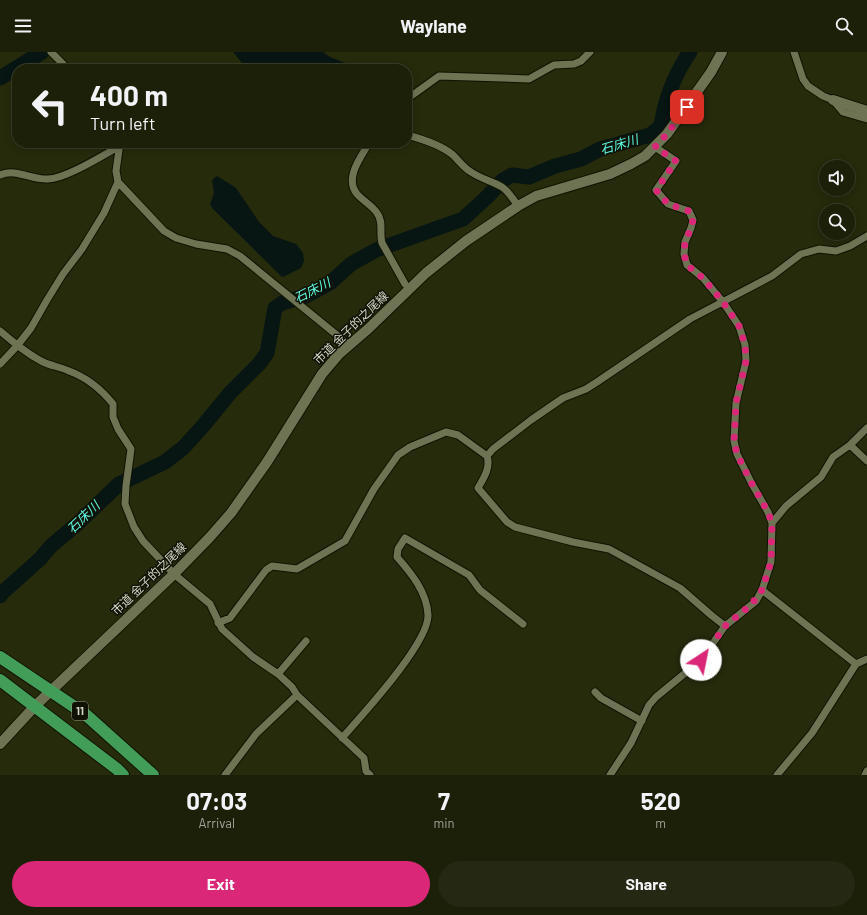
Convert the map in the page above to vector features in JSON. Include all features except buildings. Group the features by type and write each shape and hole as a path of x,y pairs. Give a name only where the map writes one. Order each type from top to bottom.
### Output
{"highway":[{"name":"11","path":"0,657 85,714 153,775"},
{"name":"11","path":"0,680 123,775"}],"street":[{"path":"51,52 63,64"},
{"path":"412,95 439,76 529,79 554,65 574,64 581,61 590,52"},
{"name":"市道 金子的之尾線","path":"0,744 35,706 174,574 231,513 267,462 322,374 339,354 368,329 426,273 466,241 518,206 536,196 610,174 645,156 667,134 687,107 711,72 722,52"},
{"path":"794,52 803,79 815,92 833,100 867,111"},
{"path":"833,100 843,112 867,119"},
{"path":"412,137 421,139 444,149 469,172 502,187 518,206"},
{"path":"610,775 631,743 649,705 656,697 701,660 725,626 751,605 762,590 771,562 772,523 768,512 737,454 734,441 736,403 746,361 745,345 739,326 723,302 703,278 687,265 684,254 685,242 693,220 689,211 668,204 656,190 676,161 655,147"},
{"path":"0,175 7,172 14,172 48,180 61,177 114,148"},
{"path":"119,148 116,171 118,182 164,231 176,238 196,244 227,249 240,256 349,345"},
{"path":"366,148 353,173 353,188 357,194 378,213 381,224 380,235 382,243 406,284"},
{"path":"0,364 31,328 46,300 82,249 104,213 118,182"},
{"path":"487,456 493,449 531,420 563,398 592,385 690,319 772,276 801,254 820,249 836,251 850,246 867,236"},
{"path":"0,331 17,346 45,363 70,371 94,384 105,394 113,404 113,418 118,429 131,449 125,504 134,527 143,541 174,574 210,604 222,629 253,658 278,674 292,687 297,695 364,758 366,774"},
{"path":"772,523 786,506 821,477 833,457 850,445 867,428"},
{"path":"218,623 230,618 266,570 272,566 297,569 344,541 374,489 398,455 410,447 446,432 458,435 487,456 488,460 486,475 478,488 507,522 522,530 608,549 680,588 725,626"},
{"path":"850,445 867,461"},
{"path":"342,738 382,692 416,645 422,635 428,616 427,604 414,576 397,557 398,549 404,538 469,574 480,590 523,624"},
{"path":"762,590 856,664"},
{"path":"278,674 306,641"},
{"path":"777,775 812,733 856,664 867,659"},
{"path":"595,692 601,698 642,721"},
{"path":"225,775 256,734 297,695"},
{"path":"865,775 867,771"}],"shaded area":[{"path":"233,52 323,52 330,57 348,64 243,64"},
{"path":"217,176 236,188 259,222 273,236 296,244 303,253 304,261 301,268 283,277 281,276 213,209 210,204 214,193 212,180"}],"waterway":[{"path":"23,64 42,52"},
{"name":"石床川","path":"0,596 40,559 51,546 76,525 119,484 165,462 183,448 230,393 259,364 267,353 275,308 282,303 306,296 330,283 351,264 376,250 463,219 503,180 512,175 529,177 555,166 581,159 600,149 650,135 661,126 665,106 671,88 679,69 690,52"},
{"path":"0,78 12,71"}],"route":[{"path":"687,107 667,134 655,147 676,161 656,190 668,204 689,211 693,220 685,242 684,254 687,265 703,278 723,302 739,326 745,345 746,361 736,403 734,441 737,454 768,512 772,523 771,562 762,590 756,601 725,626 701,660"}]}
